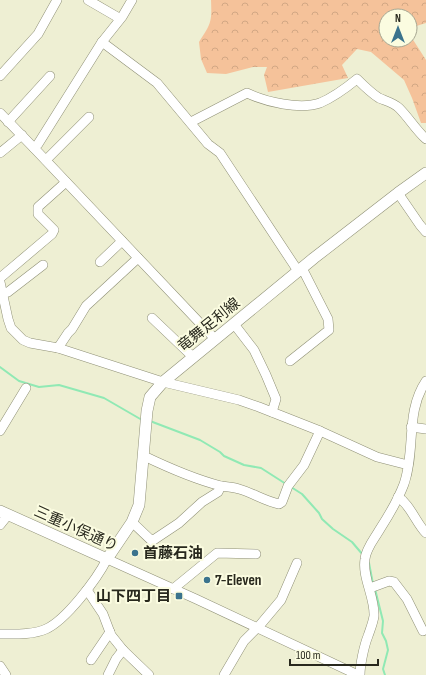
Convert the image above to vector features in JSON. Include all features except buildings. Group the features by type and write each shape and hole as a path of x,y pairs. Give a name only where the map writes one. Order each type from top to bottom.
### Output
{"main road":[{"name":"竜舞足利線","path":"107,559 132,522 140,501 146,417 150,397 155,390 300,270 398,192 426,174"},
{"name":"三重小俣通り","path":"4,513 107,559"}],"street":[{"path":"0,76 38,34 57,0"},
{"path":"88,0 119,18"},
{"path":"34,148 38,144 102,42 132,0"},
{"path":"102,42 157,83 208,144 220,153 300,270 328,319 329,330 290,361"},
{"path":"8,122 50,76"},
{"path":"191,122 247,93 274,102 289,105 319,103 335,95 358,79 377,97 398,107 413,123 418,132 426,139"},
{"path":"0,113 215,339"},
{"path":"46,160 89,117"},
{"path":"0,153 22,135"},
{"path":"0,278 52,234 54,230 50,228 38,214 38,207 66,182"},
{"path":"398,192 426,232"},
{"path":"100,262 122,241"},
{"path":"58,348 86,306 138,258"},
{"path":"2,294 8,292 43,265"},
{"path":"0,282 11,328 30,343 58,348 163,382 239,400 320,431 377,457 408,465"},
{"path":"152,318 193,357"},
{"path":"234,324 254,350 266,375 276,399 272,412"},
{"path":"359,675 360,666 374,616 374,607 365,564 366,553 398,497 404,482 408,465 411,427 416,401 426,381"},
{"path":"0,430 26,388"},
{"path":"0,410 8,416"},
{"path":"411,427 426,429"},
{"path":"144,456 172,469 221,486 239,489 269,502 279,504 282,502 288,486 304,465 320,431"},
{"path":"132,522 152,541 179,523 202,502 218,492 221,486"},
{"path":"398,497 402,499 409,508 416,522 426,533"},
{"path":"0,525 4,513"},
{"path":"173,589 217,553 256,554"},
{"path":"0,634 37,632 58,621 87,590 100,573 107,559"},
{"name":"三重小俣通り","path":"107,559 359,675"},
{"path":"224,675 244,641 281,600 297,563"},
{"path":"370,588 389,581 394,582 410,605 422,631"},
{"path":"87,590 103,614 110,632 123,650 149,675"},
{"path":"91,660 110,632"},
{"path":"108,675 116,659 123,650"},
{"path":"0,666 6,675"}],"green space":[{"path":"211,0 426,0 426,23 418,26 418,8 378,8 378,48 418,48 426,60 426,123 421,123 404,80 371,52 357,49 342,65 348,78 268,92 264,75 267,67 253,67 226,74 207,73 201,59 199,42 210,22"}],"waterway":[{"path":"0,367 19,381 39,387 59,385 104,398 142,420"},
{"path":"150,421 200,440 224,456 244,465 261,468 286,484"},
{"path":"291,487 302,494 319,513 322,519 333,529 352,542 363,555"},
{"path":"369,563 373,584"},
{"path":"375,589 383,621 382,633 388,650 383,669 385,675"}],"place":[{"name":"首藤石油","path":"135,553"},
{"name":"7-Eleven","path":"207,580"},
{"name":"山下四丁目","path":"179,596"}]}
